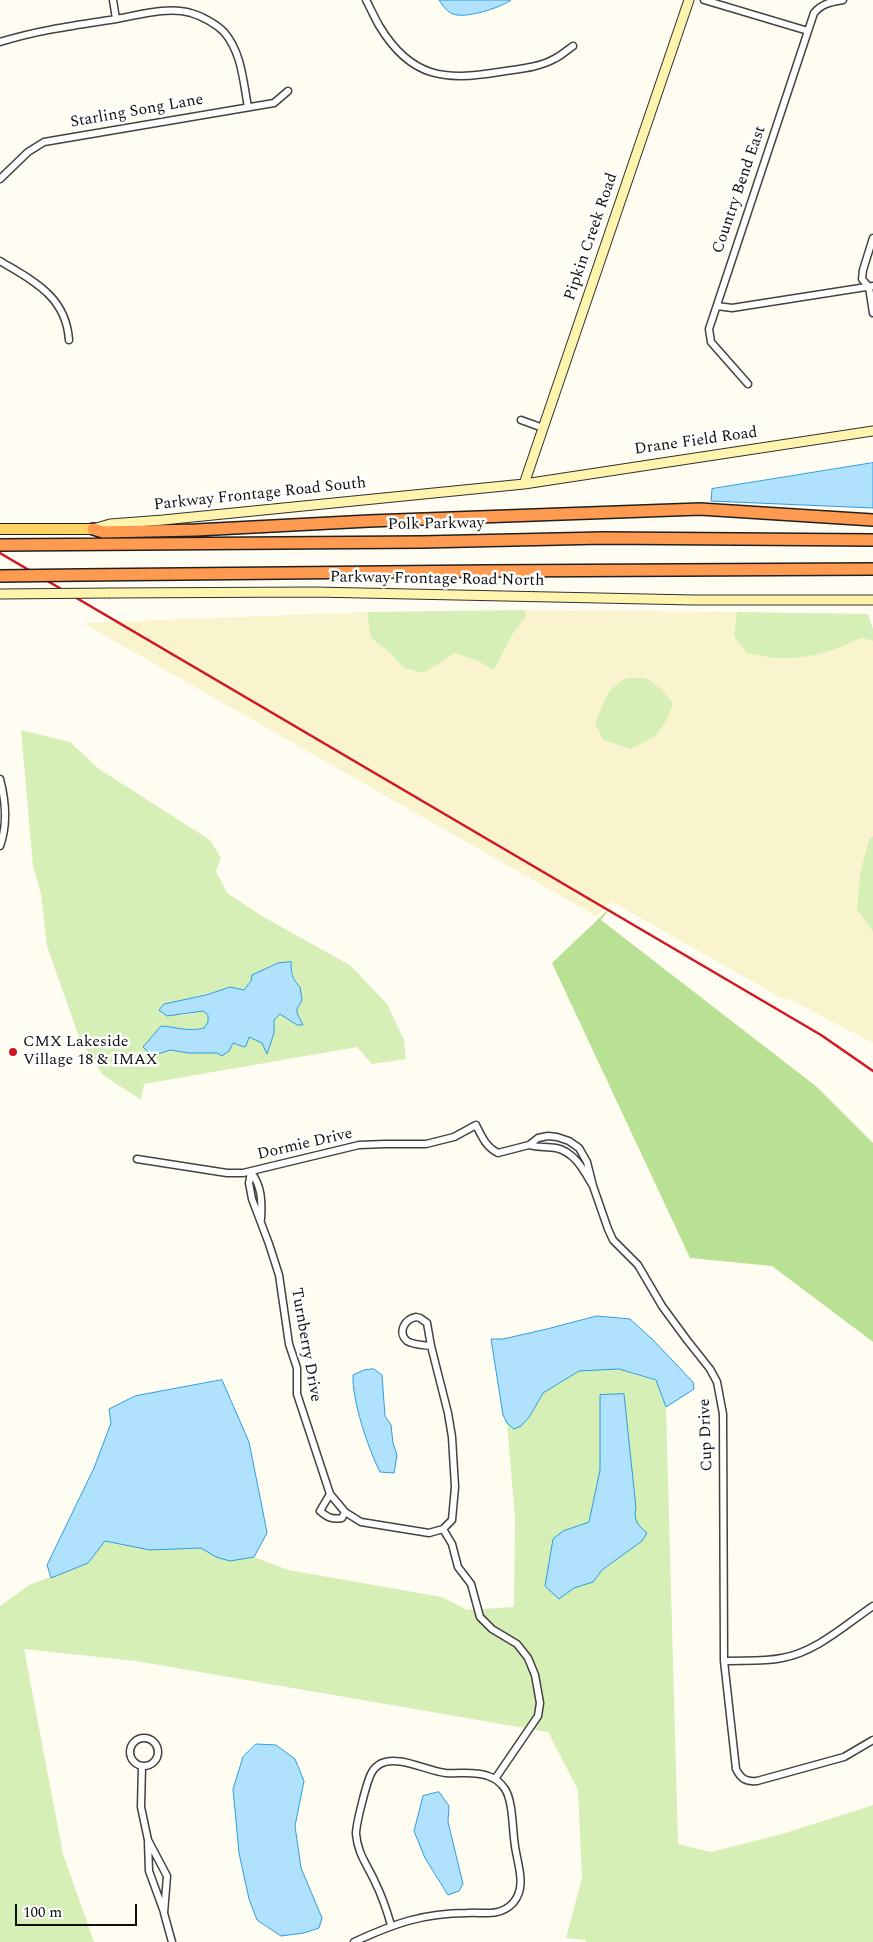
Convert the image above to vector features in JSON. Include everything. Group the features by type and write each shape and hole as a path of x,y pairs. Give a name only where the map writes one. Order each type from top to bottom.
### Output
{"highway":[{"path":"94,529 103,532 196,530 369,521 700,509 873,520"},
{"name":"Polk Parkway","path":"0,544 422,542 604,538 873,540"},
{"path":"0,576 495,570 873,569"}],"main road":[{"name":"Pipkin Creek Road","path":"524,484 686,1"},
{"name":"Drane Field Road","path":"524,484 873,431"},
{"name":"Parkway Frontage Road South","path":"0,529 94,529 110,524 524,484"},
{"name":"Parkway Frontage Road North","path":"0,594 324,592 675,600 873,600"}],"street":[{"path":"113,0 116,19"},
{"path":"366,0 391,44 408,60 430,72 448,76 467,77 538,65 554,60 573,46"},
{"path":"704,0 808,31"},
{"name":"Country Bend East","path":"748,384 711,342 709,329 814,13 818,7 830,2 843,0"},
{"path":"0,42 28,33 168,11 191,13 222,30 232,43 240,59 248,107"},
{"name":"Starling Song Lane","path":"0,179 28,152 44,142 274,103 288,91"},
{"path":"873,238 864,264 862,279 871,286 873,313"},
{"path":"0,261 32,280 49,294 63,312 68,325 69,340"},
{"path":"717,306 732,308 871,286"},
{"path":"521,420 543,428"},
{"path":"0,779 6,826 0,846"},
{"name":"Dormie Drive","path":"137,1159 227,1173 251,1172 359,1145 426,1144 454,1137 476,1125 485,1143 491,1150 498,1153 529,1145"},
{"path":"529,1145 538,1138 548,1136 565,1140 579,1148 588,1162 593,1186"},
{"path":"562,1150 565,1140"},
{"path":"529,1145 538,1148 554,1147 567,1152 579,1164 593,1186"},
{"name":"Turnberry Drive","path":"251,1172 249,1182 252,1199 269,1244 278,1275 289,1344 297,1368 297,1394 330,1494 345,1512 356,1520 369,1525 429,1533 444,1530"},
{"name":"Turnberry Drive","path":"251,1172 258,1181 262,1199 261,1223"},
{"name":"Cup Drive","path":"593,1186 613,1240 638,1265 662,1306 686,1340 710,1369 717,1382 723,1414 724,1661 736,1769 740,1777 748,1782 757,1781 844,1757 873,1740"},
{"path":"431,1346 414,1344 406,1340 402,1332 405,1323 416,1317 427,1323 448,1413 454,1460 454,1512 452,1520 444,1530 452,1544 458,1567 471,1584 480,1617 492,1629 517,1644 528,1658 536,1675 540,1703 538,1716 495,1779"},
{"path":"330,1494 320,1511 335,1520 342,1518 345,1512"},
{"path":"724,1661 781,1658 794,1655 813,1646 873,1606"},
{"path":"147,1739 155,1744 158,1752 157,1757 151,1764 142,1766 131,1759 130,1750 131,1746 138,1740 147,1739"},
{"path":"354,1942 391,1925 440,1914 466,1912 495,1914 512,1903 520,1890 522,1880 514,1845 510,1798 505,1789 495,1779 477,1773 446,1773 395,1761 381,1763 373,1770 356,1832 360,1856 375,1882 391,1925"},
{"path":"142,1766 141,1807 148,1840 149,1872 172,1942"},
{"path":"148,1840 167,1876 164,1913"}],"shaded area":[{"path":"524,610 737,612 734,636 747,652 774,658 796,658 815,655 862,638 873,641 873,836 869,839 860,874 857,910 873,932 873,1043 787,998 785,1000 614,903 610,903 596,916 83,623 367,612 371,638 389,652 404,668 423,673 454,653 478,661 494,670 512,635 526,616","holes":["609,691 631,749 603,740 595,723"]}],"green space":[{"path":"524,610 526,616 512,635 494,670 478,661 455,653 423,673 404,668 389,652 371,638 367,612"},
{"path":"737,612 868,614 873,629 873,641 862,638 833,650 796,658 774,658 747,653 734,636"},
{"path":"626,678 646,678 662,690 673,703 667,719 656,736 631,749 603,740 595,723 609,691"},
{"path":"21,730 70,742 99,769 210,840 221,858 216,871 227,893 262,916 351,966 387,1004 404,1040 406,1059 372,1064 357,1047 144,1084 141,1100 103,1075 80,1040 47,946 41,894 33,866","holes":["291,962 292,973 300,987 302,1000 297,1013 303,1025 297,1025 281,1013 274,1020 274,1033 268,1053 262,1043 248,1037 243,1047 233,1043 229,1051 217,1053 189,1053 170,1050 152,1056 143,1047 161,1026 186,1030 204,1028 208,1022 208,1015 203,1011 179,1016 193,998 230,987 244,990 251,981 251,978"]},
{"path":"873,836 873,932 857,910 860,874 869,839"},
{"path":"612,906 601,920 817,1087 873,1143 873,1342 772,1266 690,1258 552,963"},
{"path":"619,1369 656,1381 666,1407 678,1844 711,1852 782,1834 873,1805 873,1942 586,1942 586,1940 566,1938 582,1878 578,1790 548,1732 136,1661 24,1649 63,1854 94,1942 0,1942 0,1606 29,1585 88,1563 105,1541 150,1550 201,1548 216,1557 230,1561 254,1557 288,1570 442,1597 467,1610 514,1607 515,1517 507,1423 514,1429 530,1416 543,1393 579,1371"}],"water":[{"path":"439,0 511,0 482,12 458,15 449,12"},
{"path":"873,463 873,508 711,501 712,489"},
{"path":"291,962 292,976 300,987 302,1000 297,1013 303,1025 297,1025 280,1014 274,1020 274,1033 267,1054 262,1043 249,1037 246,1046 233,1043 229,1051 222,1056 217,1053 189,1053 170,1050 152,1056 143,1047 161,1026 198,1029 204,1028 208,1022 208,1015 203,1011 167,1016 159,1010 164,1004 206,995 230,987 244,990 251,981 252,975 278,963"},
{"path":"597,1316 630,1319 693,1382 694,1389 666,1407 656,1380 619,1369 579,1371 543,1393 530,1416 521,1426 514,1429 507,1423 503,1415 491,1339 503,1339"},
{"path":"374,1369 382,1375 385,1416 391,1425 393,1443 397,1455 394,1473 380,1472 366,1438 355,1398 353,1375 364,1370"},
{"path":"222,1380 249,1442 267,1533 254,1557 230,1561 216,1557 201,1548 150,1550 105,1541 88,1563 51,1578 47,1565 94,1468 111,1423 109,1409 135,1396"},
{"path":"624,1394 636,1508 635,1516 639,1525 647,1533 642,1541 602,1570 593,1582 574,1588 559,1599 545,1586 553,1539 563,1531 589,1522 600,1470 600,1395"},
{"path":"256,1744 276,1745 295,1759 304,1781 295,1826 301,1868 322,1918 319,1928 304,1933 281,1936 257,1920 249,1899 239,1853 233,1789 243,1757"},
{"path":"439,1792 449,1806 448,1822 463,1884 459,1891 448,1895 425,1858 414,1831 423,1796"}],"railway":[{"path":"0,553 821,1035 873,1071"}],"place":[{"name":"CMX Lakeside Village 18 & IMAX","path":"13,1052"}]}
